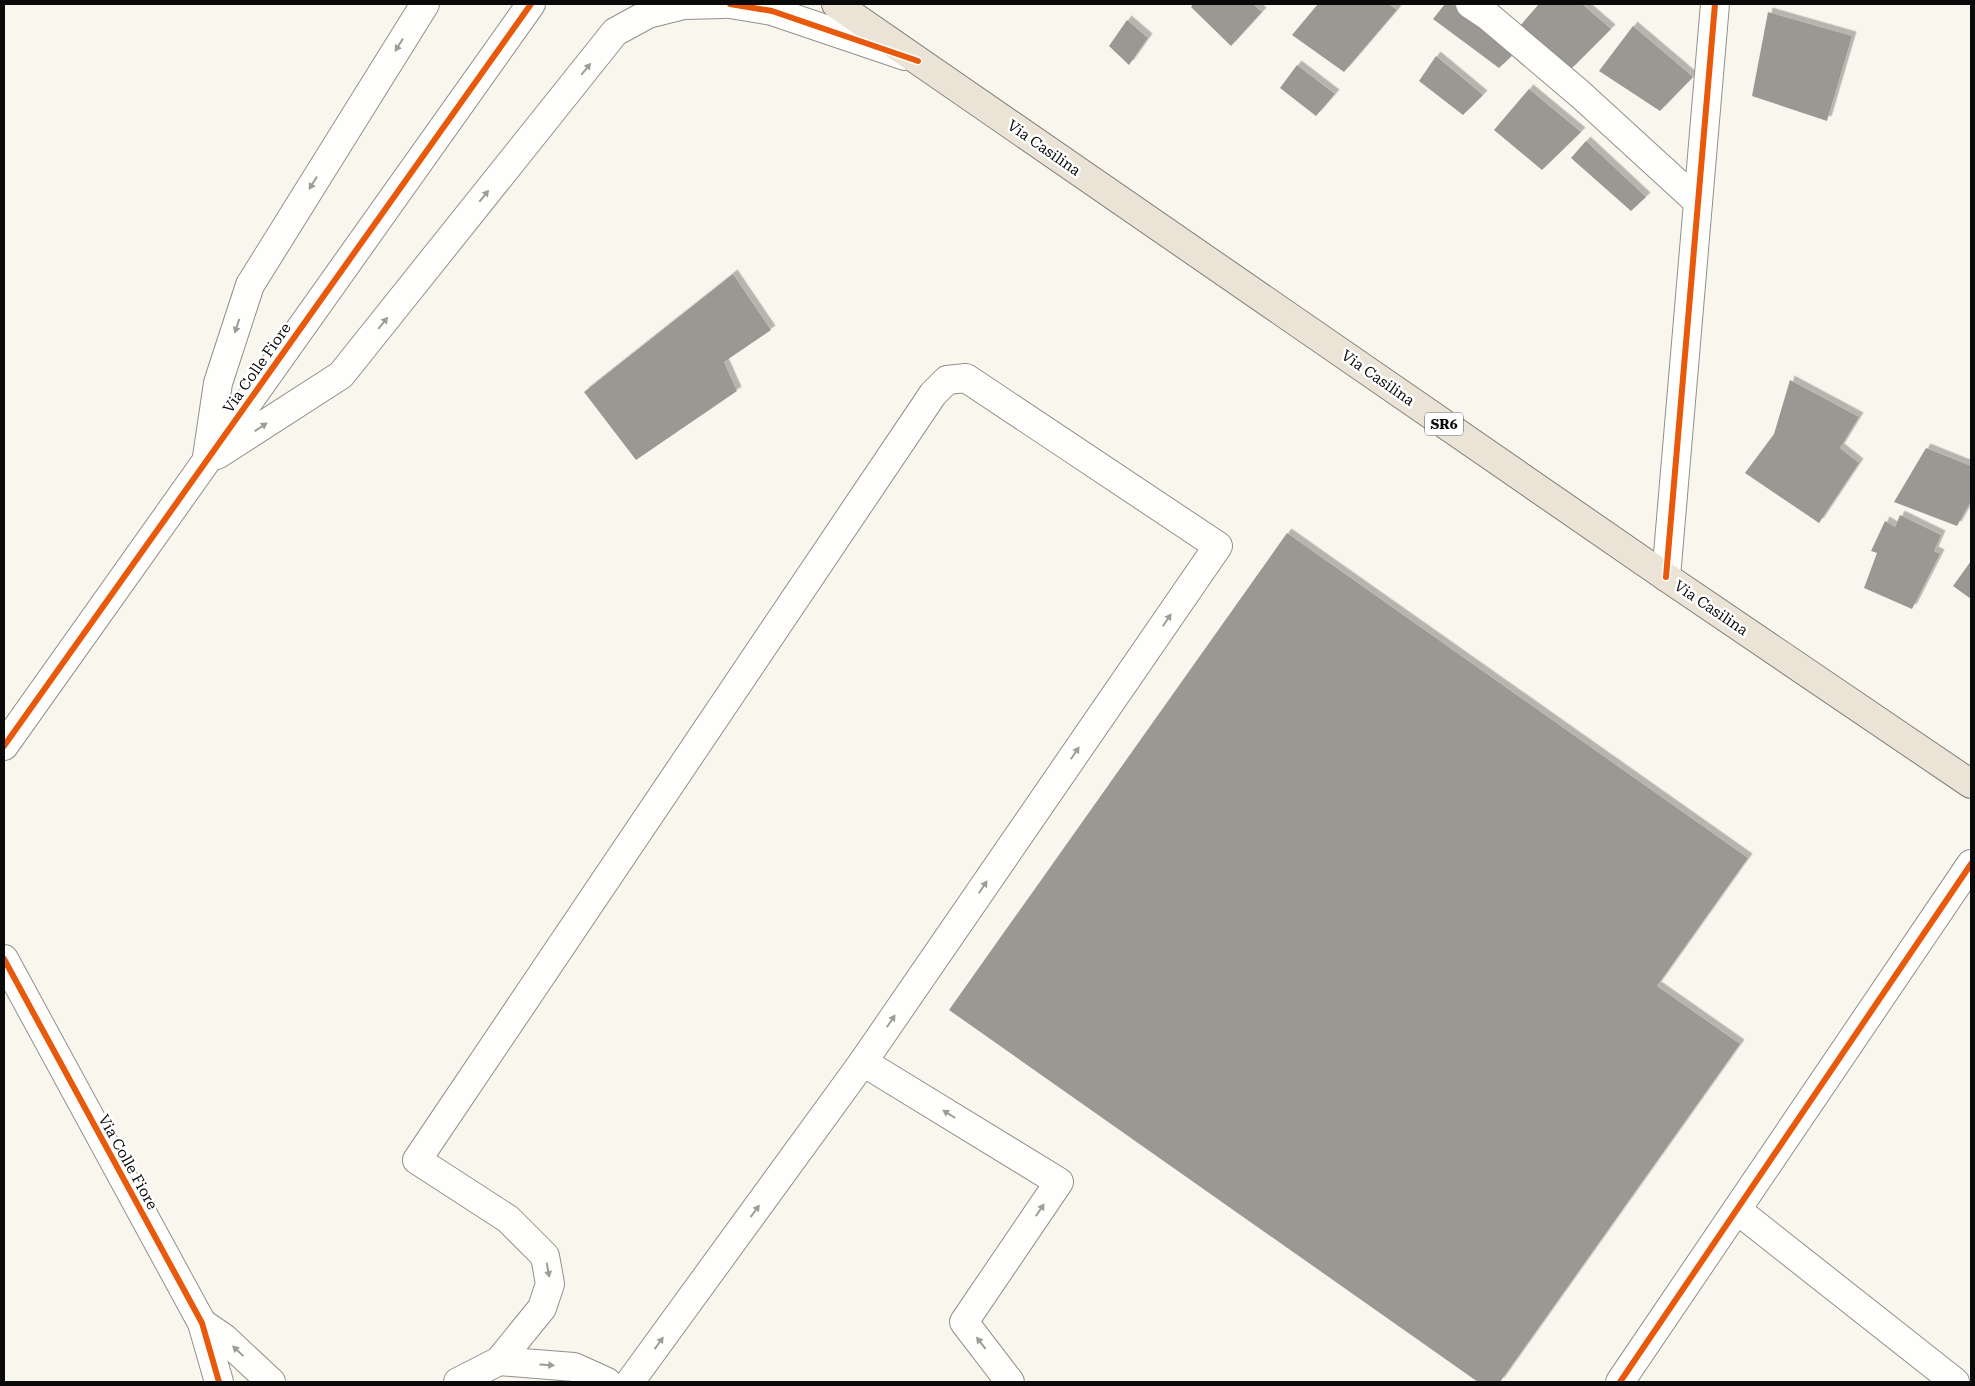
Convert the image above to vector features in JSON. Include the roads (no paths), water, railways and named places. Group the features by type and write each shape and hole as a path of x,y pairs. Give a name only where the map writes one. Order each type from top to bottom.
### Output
{"main road":[{"name":"Via Casilina","path":"836,4 1666,577 1971,784"}],"street":[{"path":"206,463 218,383 250,285 425,4"},
{"name":"Via Colle Fiore","path":"4,746 531,4"},
{"path":"206,463 341,375 615,32 648,14 684,5 723,4"},
{"path":"730,4 772,11 918,61"},
{"path":"1470,4 1488,16 1580,94 1698,202"},
{"path":"1666,577 1715,4"},
{"path":"458,1382 499,1361 542,1308 550,1284 545,1256 508,1219 417,1160 933,394 947,380 966,378 1218,546 864,1062 630,1382"},
{"path":"1620,1382 1971,864"},
{"name":"Via Colle Fiore","path":"4,959 202,1323 219,1382"},
{"path":"864,1062 1059,1182 964,1322 1010,1382"},
{"path":"1737,1210 1955,1382"},
{"name":"Via Colle Fiore","path":"202,1323 224,1338 271,1382"},
{"path":"499,1361 574,1367 601,1381"}]}
